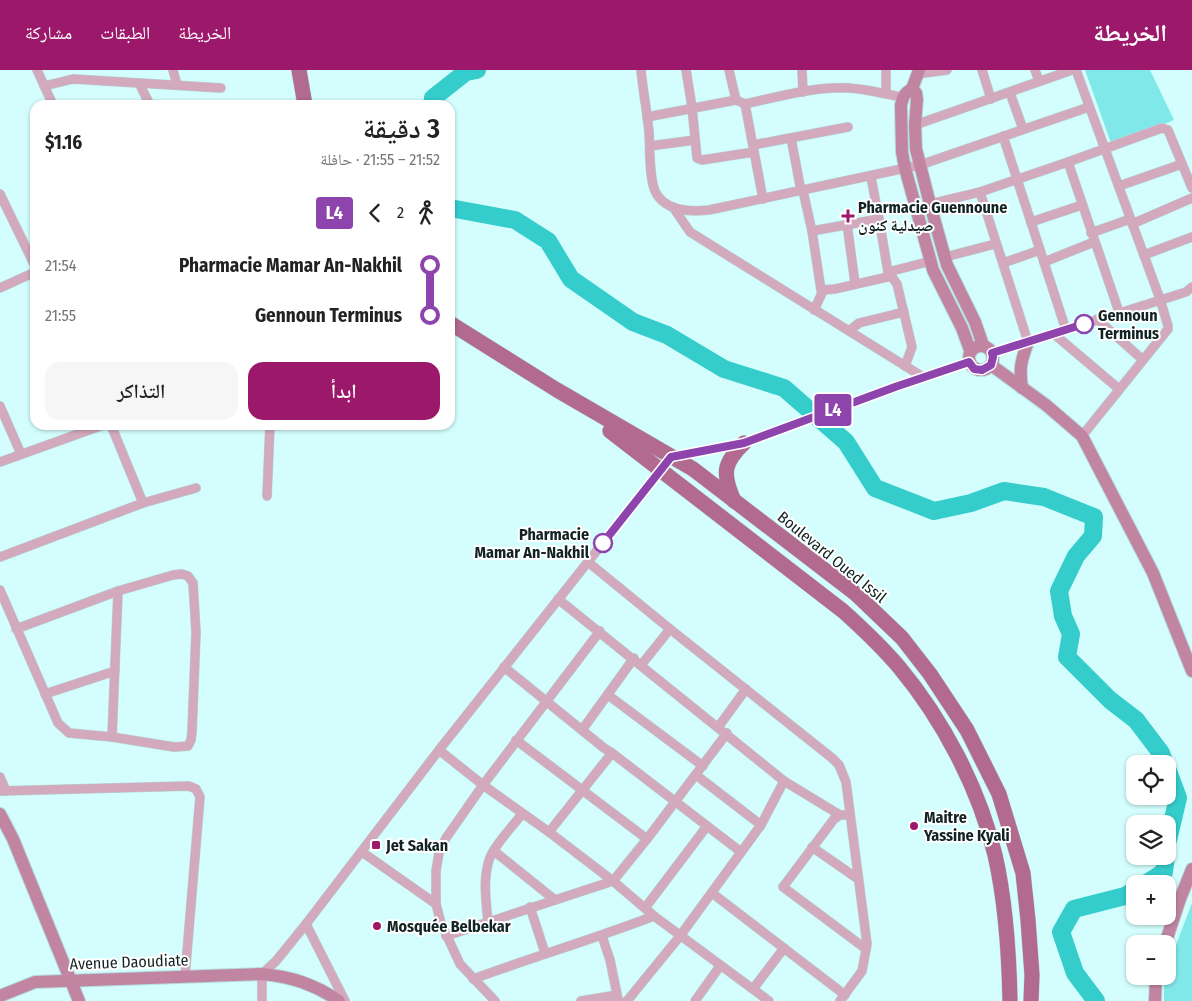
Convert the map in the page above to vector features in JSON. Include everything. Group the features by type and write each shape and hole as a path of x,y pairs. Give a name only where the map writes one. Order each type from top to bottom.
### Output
{"main road":[{"path":"299,70 304,100"},
{"name":"Boulevard Oued Issil","path":"455,326 557,390 692,469 856,594 902,638 930,674 967,730 999,794 1023,873 1032,975 1031,1001"},
{"name":"Boulevard Oued Issil","path":"557,390 843,611 872,637 900,668 928,708 957,756 984,816 996,864 1006,918 1010,1001"},
{"path":"734,502 728,489 726,469 733,454 744,443"}],"street":[{"path":"37,70 51,100"},
{"path":"173,70 177,85"},
{"path":"641,70 655,193 662,201 681,210 698,211 763,199 920,165 1089,107"},
{"path":"686,70 697,158 700,160 753,149 791,138 848,127"},
{"path":"729,70 753,149 763,199"},
{"path":"802,70 803,92"},
{"path":"886,70 886,94"},
{"path":"947,70 918,72 907,93 902,152 933,270 962,328 974,369 982,370 989,355 1186,292 1192,287"},
{"path":"982,70 991,99"},
{"path":"1035,70 1039,82"},
{"path":"915,125 1074,70 1106,149 1168,323 1168,329 1082,436"},
{"path":"44,86 66,75 139,83 221,88"},
{"path":"139,83 148,100"},
{"path":"647,117 692,107 803,92 851,88 886,94 916,93 916,149 930,204 945,257 989,355"},
{"path":"1010,93 1023,129"},
{"path":"930,204 980,192 1162,128 1168,130 1192,188"},
{"path":"1003,136 1066,330"},
{"path":"791,138 812,231 820,288 823,291"},
{"path":"650,146 696,140"},
{"path":"1068,162 1119,312"},
{"path":"1119,186 1182,164"},
{"path":"871,177 890,274 897,284 912,347 905,366"},
{"path":"980,192 1028,342 1022,357 1020,370 1022,388"},
{"path":"0,194 30,256"},
{"path":"1044,262 1093,238 1192,198"},
{"path":"1031,222 1082,205"},
{"path":"673,206 690,232 923,377"},
{"path":"812,231 879,220"},
{"path":"847,224 855,283"},
{"path":"1144,255 1192,237"},
{"path":"945,257 996,244"},
{"path":"1003,263 1040,250"},
{"path":"823,291 890,274 931,261"},
{"path":"0,288 30,274"},
{"path":"814,310 823,291"},
{"path":"849,331 859,323 904,312"},
{"path":"1097,320 1143,360"},
{"path":"1054,334 1119,389"},
{"path":"262,1001 262,974 276,961 306,924 439,750 671,457 744,443 923,377 970,356 974,348 989,355 1022,388 1046,405 1082,436 1154,573 1192,671"},
{"path":"0,406 21,454"},
{"path":"0,462 89,430"},
{"path":"113,430 143,503"},
{"path":"267,496 270,430"},
{"path":"0,557 143,503 196,488"},
{"path":"588,562 839,765 846,782 866,949 862,971 842,998 784,948 712,893"},
{"path":"0,590 16,629 58,723 69,733 112,737 185,748 191,740 196,632 193,583 188,576 182,574 173,575 118,591 16,629"},
{"path":"112,737 118,591"},
{"path":"558,599 719,726 784,781 840,815 850,815"},
{"path":"642,664 670,629"},
{"path":"495,1001 460,964 446,936 436,904 436,871 439,854 446,838 483,785 600,631"},
{"path":"582,730 634,658"},
{"path":"504,667 604,748 742,852"},
{"path":"45,694 114,671"},
{"path":"719,726 746,689"},
{"path":"608,695 703,766"},
{"path":"446,936 613,881 648,839 727,733"},
{"path":"516,740 648,839"},
{"path":"439,750 613,881 680,936 769,1001"},
{"path":"549,832 612,753"},
{"path":"696,775 761,825"},
{"path":"0,778 3,791 189,786 196,789 200,797 185,976"},
{"path":"622,1000 680,936 712,893 761,825 784,781"},
{"path":"0,814 79,1001"},
{"path":"488,922 487,874 491,856 522,814"},
{"path":"840,815 834,819 783,887 866,949"},
{"path":"645,908 707,826"},
{"path":"812,847 858,879"},
{"path":"494,851 555,900"},
{"path":"362,852 436,904"},
{"path":"1168,935 1192,869"},
{"path":"530,907 546,953"},
{"path":"473,979 546,953 602,936 654,916"},
{"path":"306,924 345,1001"},
{"path":"602,936 622,1000"},
{"path":"753,989 784,948"},
{"path":"695,1001 720,966"},
{"name":"Avenue Daoudiate","path":"0,996 35,982 262,974 285,976 303,982 339,1001"},
{"path":"1155,1001 1156,985"},
{"path":"581,1001 611,996 622,1000"}],"shaded area":[{"path":"1085,70 1150,70 1174,120 1112,146"},
{"path":"1192,903 1192,1001 1164,1001 1164,985 1176,985 1176,945"}],"waterway":[{"path":"433,100 466,72 477,70"},
{"path":"455,209 515,220 548,241 571,279 633,322 667,335 724,369 784,388 846,442 875,488 934,511 971,503 1004,491 1044,497 1094,517 1093,536 1076,556 1059,591 1063,616 1071,634 1067,657 1110,700 1136,720 1162,755"},
{"path":"1174,815 1178,798 1176,793"},
{"path":"1159,875 1164,872 1165,865"},
{"path":"1096,1001 1075,973 1061,932 1074,909 1126,895"}],"bus line":[{"name":"L4","path":"603,543 671,457 744,443 895,387 969,362 974,369 982,370 991,365 993,361 992,353 1084,324"}],"place":[{"name":"Pharmacie Guennoune صيدلية كنون","path":"848,216"},
{"name":"Gennoun Terminus","path":"1084,324"},
{"name":"Pharmacie Mamar An-Nakhil","path":"603,543"},
{"name":"Maitre Yassine Kyali","path":"914,826"},
{"name":"Jet Sakan","path":"376,845"},
{"name":"Mosquée Belbekar","path":"377,926"}]}
